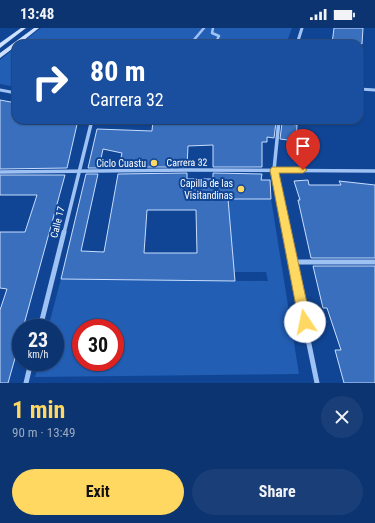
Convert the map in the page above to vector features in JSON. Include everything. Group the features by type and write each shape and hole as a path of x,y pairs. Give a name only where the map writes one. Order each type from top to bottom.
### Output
{"main road":[{"path":"0,46 24,28"},
{"path":"21,40 37,28"},
{"path":"0,56 12,47"}],"street":[{"path":"193,40 204,28"},
{"path":"213,28 212,33 219,36 217,40"},
{"path":"298,40 302,28"},
{"path":"363,89 375,90"},
{"path":"0,90 12,92"},
{"name":"Calle 17","path":"42,319 91,124"},
{"path":"280,124 274,170 317,383"},
{"name":"Carrera 32","path":"0,172 274,170 375,171"},
{"path":"293,262 375,262"},
{"path":"26,383 29,371"}],"shaded area":[{"path":"41,28 292,28 288,40 25,40"},
{"path":"12,50 12,86 0,84 0,60"},
{"path":"228,199 271,199 299,374 35,377 37,371 64,371 64,319 50,319 61,279 268,281 266,272 234,272"}],"building":[{"path":"334,28 363,28 362,40 332,40"},
{"path":"0,100 12,102 12,124 77,124 67,168 0,169"},
{"path":"153,124 276,124 274,138 267,137 267,142 262,142 262,167 213,167 213,145 188,146 187,167 119,167 122,153 103,149 99,168 88,168 97,129 152,131"},
{"path":"282,124 297,125 296,141 280,139"},
{"path":"187,173 187,179 213,179 213,173 262,174 261,180 270,180 271,199 228,199 235,281 61,279 86,174 98,174 81,251 104,252 118,174","holes":["147,210 196,210 197,253 144,253"]},
{"path":"0,175 65,175 25,319 12,319 12,369 8,383 0,383 0,310 7,289 0,288 0,232 25,232 37,195 0,195"},
{"path":"308,180 309,185 341,185 339,181 375,185 375,258 311,258 298,200 300,200 294,181"},
{"path":"313,266 375,266 375,383 344,383 335,350 341,350 327,308 323,308"}],"place":[{"name":"Ciclo Cuastu","path":"154,163"},
{"name":"Capilla de las Visitandinas","path":"241,189"}],"route":[{"path":"303,170 274,170 305,322"}]}
